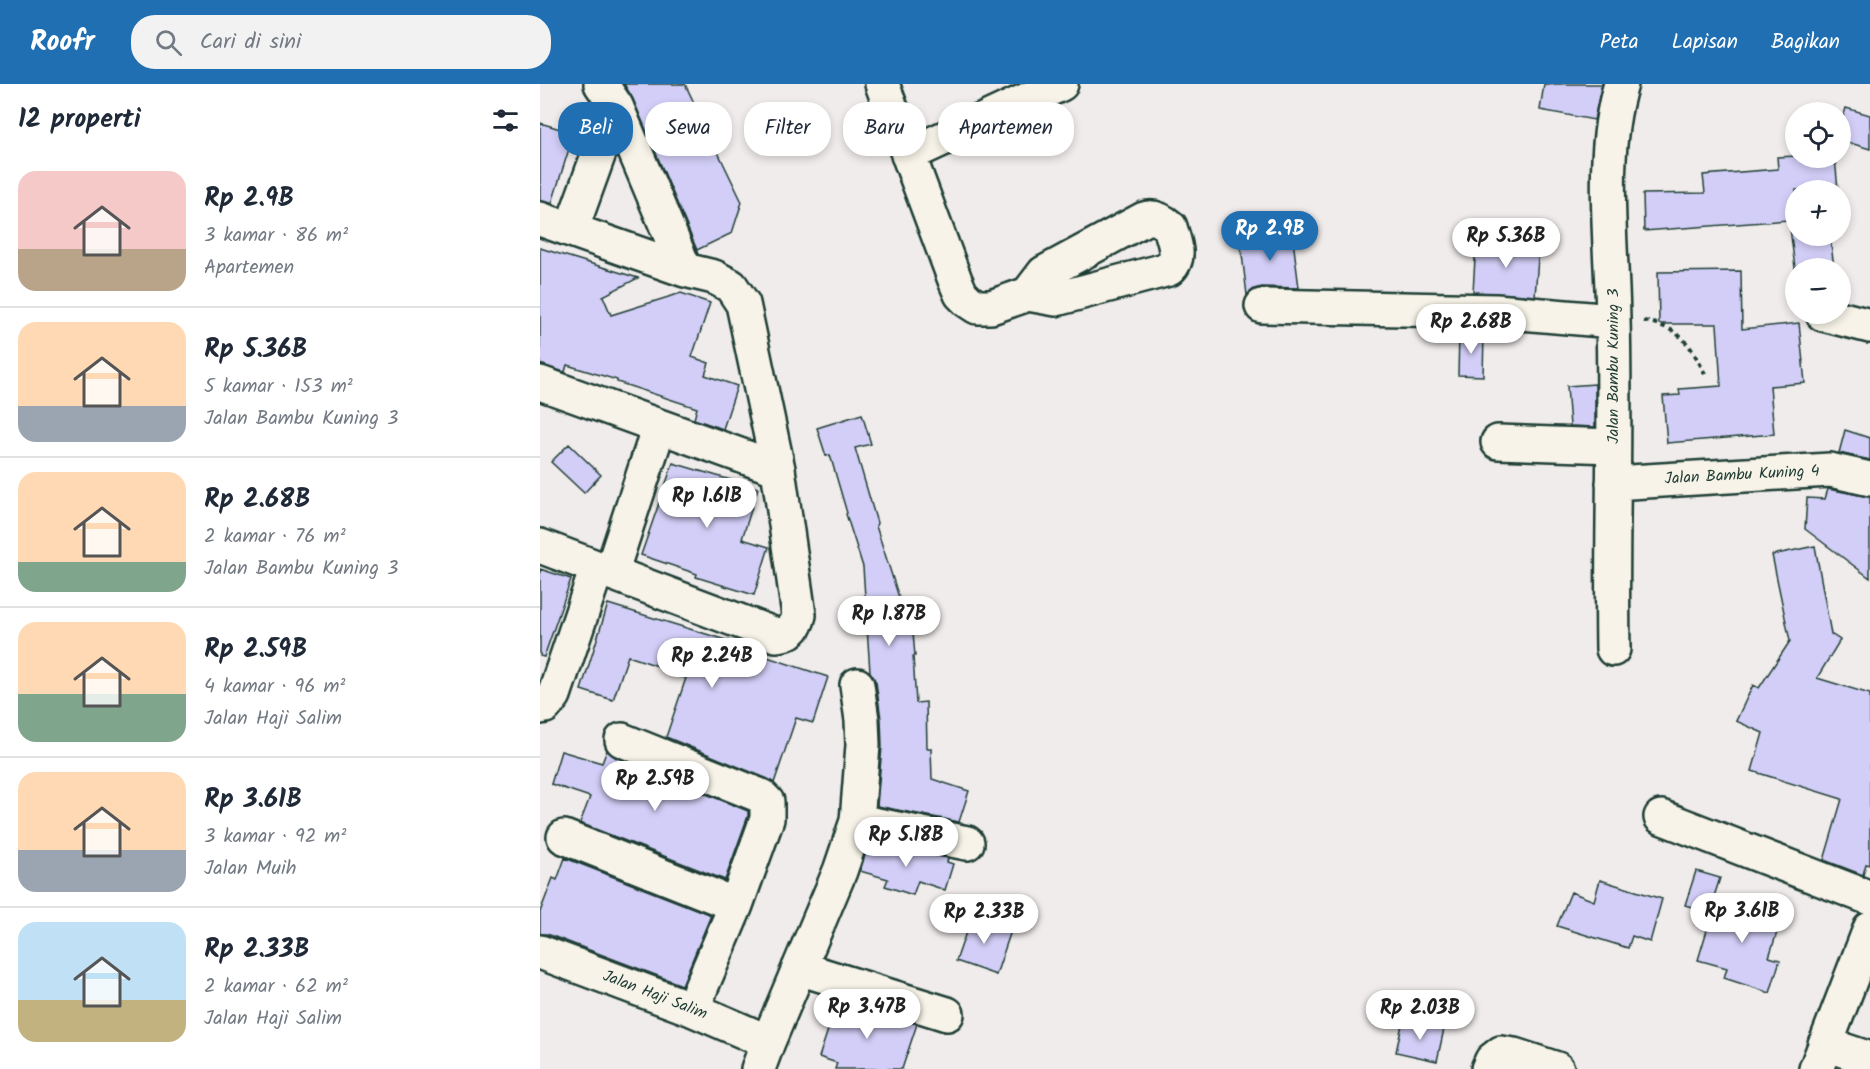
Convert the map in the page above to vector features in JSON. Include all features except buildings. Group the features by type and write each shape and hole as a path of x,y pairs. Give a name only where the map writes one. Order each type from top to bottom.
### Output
{"street":[{"path":"882,84 889,102"},
{"path":"926,147 1061,84"},
{"name":"Jalan Bambu Kuning 3","path":"1614,649 1611,568 1613,321 1609,204 1610,138 1621,84"},
{"path":"571,230 608,95"},
{"path":"608,95 685,270"},
{"path":"908,156 962,294 977,307 992,307 1028,294"},
{"path":"540,219 685,270 714,277 731,286 743,304 778,469 799,615 797,624 791,631 776,635 540,546"},
{"path":"1262,306 1496,311 1613,321"},
{"path":"1851,321 1870,326"},
{"path":"540,383 778,469"},
{"path":"540,707 545,706 554,695 659,427"},
{"path":"1498,442 1613,446"},
{"name":"Jalan Bambu Kuning 4","path":"1613,483 1830,470 1870,480"},
{"path":"763,1056 840,871 857,821 863,745 857,686"},
{"path":"622,740 761,796 767,802 767,819 736,905 692,1009"},
{"path":"1661,817 1870,898"},
{"path":"857,821 967,843"},
{"path":"564,837 736,905"},
{"path":"1870,929 1821,1057 1870,1059"},
{"name":"Jalan Haji Salim","path":"540,951 692,1009 763,1056"},
{"path":"799,969 947,1014"},
{"path":"1488,1069 1492,1060 1501,1053 1557,1069"}],"path":[{"path":"1613,321 1634,319 1649,322 1682,336 1694,351 1705,374"}]}
